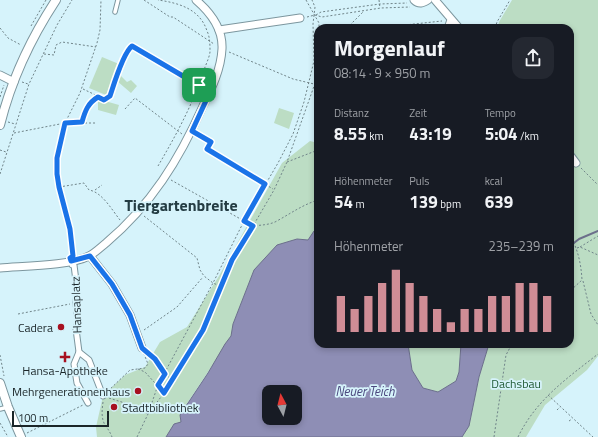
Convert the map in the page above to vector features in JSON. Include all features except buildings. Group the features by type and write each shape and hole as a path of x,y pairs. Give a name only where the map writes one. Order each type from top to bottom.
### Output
{"street":[{"path":"0,125 14,82 28,49 44,18 56,0"},
{"path":"0,268 56,264 90,256 124,228 166,178 188,139 215,82 222,48 219,30 213,18 196,0"},
{"path":"414,2 420,3 428,0"},
{"path":"435,0 455,24"},
{"path":"219,30 300,18"},
{"path":"450,24 451,20"},
{"path":"0,75 14,82"},
{"path":"90,256 116,290 130,315 142,348"},
{"name":"Hansaplatz","path":"71,261 72,265 74,265 77,289 76,303 78,322 76,329 79,352 74,364 77,383 88,403"},
{"path":"79,352 89,360 104,396"},
{"path":"0,383 4,408 24,435"}],"lane":[{"path":"115,12 118,0"},
{"path":"192,131 211,142"}],"path":[{"path":"0,174 29,84 57,25 72,0"},
{"path":"71,261 70,258 73,256 70,229 59,187 57,158 65,123 82,89 96,47 100,30 101,0"},
{"path":"144,0 170,17 173,17 210,42 239,57 293,79 314,84"},
{"path":"158,0 176,3 188,8 200,18 207,30 210,42 210,54 191,105 158,166"},
{"path":"306,0 319,24"},
{"path":"137,437 148,414 158,385 213,283 244,221 293,134 310,83 314,61 313,24 315,6 312,0"},
{"path":"379,0 381,8"},
{"path":"496,24 510,0"},
{"path":"315,15 322,17 414,2"},
{"path":"300,18 315,15 321,12 380,4 414,2"},
{"path":"351,24 364,11"},
{"path":"414,24 451,20"},
{"path":"0,28 8,38 21,45"},
{"path":"44,54 54,55 56,45 62,42 96,47"},
{"path":"82,89 104,100 110,96 124,59 132,46 210,92"},
{"path":"148,414 164,393 203,330 213,309 220,286 232,260 274,190 287,162 314,87"},
{"path":"82,122 86,109 92,100 98,97"},
{"path":"125,109 135,98 188,139"},
{"path":"14,133 65,123 98,122"},
{"path":"211,142 207,149 274,190"},
{"path":"0,150 7,152"},
{"path":"287,162 314,152"},
{"path":"576,163 598,185"},
{"path":"166,178 253,226 267,225 275,222 306,204 314,201"},
{"path":"59,187 84,182 90,190 95,190 121,222"},
{"path":"95,190 102,185"},
{"path":"138,211 197,258 200,270 204,276 220,286"},
{"path":"577,248 598,236"},
{"path":"574,242 581,263 582,280 591,314 598,325"},
{"path":"580,247 598,255"},
{"path":"137,334 177,307 204,276"},
{"path":"574,287 582,280"},
{"path":"18,314 76,303"},
{"path":"142,348 155,359 165,374 172,380"},
{"path":"142,348 148,364 145,368 130,370 104,396 131,405 148,414"},
{"path":"494,437 506,355 510,348"},
{"path":"518,437 524,424 542,400 598,354"},
{"path":"137,369 145,372 164,393"},
{"path":"548,395 593,437"},
{"path":"24,435 88,403"},
{"path":"103,407 102,414 105,425 112,437"},
{"path":"557,410 560,407"},
{"path":"569,421 572,418"},
{"path":"0,423 8,437"}],"green space":[{"name":"Dachsbau","path":"512,0 598,0 598,356 587,370 545,405 526,437 462,437 469,426 479,377 488,348 574,348 574,24 499,24"},
{"path":"102,57 119,64 106,95 89,88"},
{"path":"119,74 127,82 131,80 137,86 131,93 117,81"},
{"path":"98,99 119,105 116,115 98,110"},
{"path":"279,108 294,113 289,129 274,123"},
{"path":"310,141 314,142 314,231 308,240 297,239 254,270 233,324 232,336 180,414 181,422 174,424 166,437 97,437 96,427 103,396 125,375 145,367 160,342 187,327 219,276 282,163"},
{"path":"409,348 461,348 459,372 456,381 438,392 423,388 412,370"}],"water":[{"name":"Neuer Teich","path":"314,231 314,348 409,348 412,370 423,388 438,392 456,381 459,372 461,348 488,348 479,377 469,426 462,437 166,437 174,424 181,422 180,415 231,336 233,324 254,270 277,245 297,239 308,240"}],"waterway":[{"path":"574,243 579,239 598,231"}],"place":[{"name":"Cadera","path":"61,327"},
{"name":"Hansa-Apotheke","path":"65,357"},
{"name":"Mehrgenerationenhaus","path":"138,391"},
{"name":"Stadtbibliothek","path":"114,407"}],"district":[{"name":"Tiergartenbreite","path":"181,205"}],"route":[{"path":"132,46 199,85 210,92 192,131 211,142 207,149 265,184 244,221 253,226 232,260 220,286 213,309 203,330 164,393 158,385 165,374 155,359 142,348 130,315 112,284 90,256 71,261 70,258 73,256 70,229 59,187 57,158 65,123 82,122 86,109 92,100 98,97 104,100 110,96 130,47 132,46"}]}
